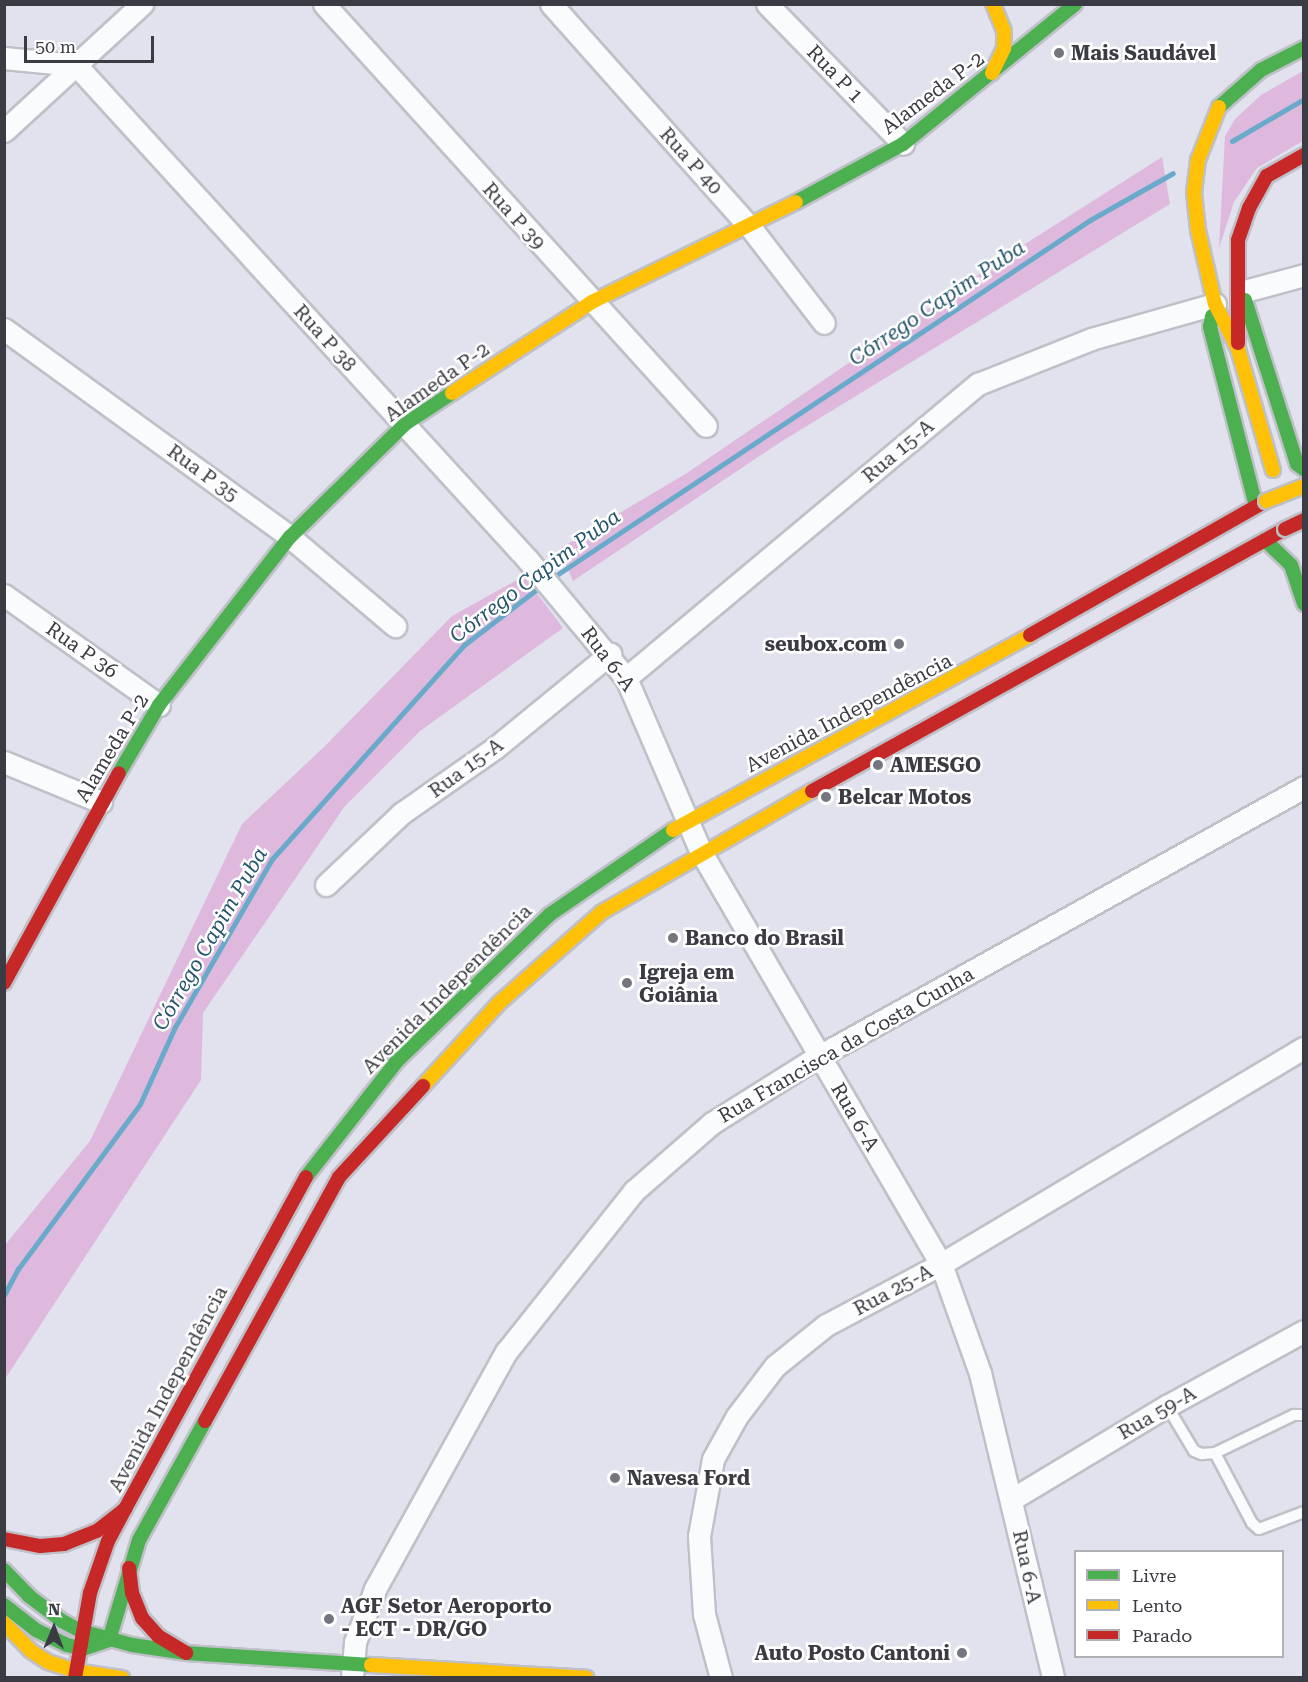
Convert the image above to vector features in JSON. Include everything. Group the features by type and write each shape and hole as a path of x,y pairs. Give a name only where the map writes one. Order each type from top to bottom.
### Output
{"main road":[{"path":"992,73 1004,48 1004,31 993,4"},
{"name":"Alameda P-2","path":"8,972 101,802 159,705 290,537 405,424 592,302 750,227 903,144 1075,4"},
{"path":"1273,470 1238,349 1215,304 1198,230 1194,192 1209,125 1236,89 1304,48"},
{"path":"1238,349 1241,292 1238,240 1255,193 1267,176 1304,155"},
{"path":"1241,292 1252,313 1297,464 1304,469"},
{"path":"1215,304 1210,327 1261,504"},
{"name":"Avenida Independência","path":"104,1677 109,1640 129,1564 339,1177 499,1003 602,912 1261,504 1304,486"},
{"name":"Avenida Independência","path":"75,1674 81,1631 108,1541 313,1163 397,1061 478,980 549,915 685,821 925,711 1304,519"},
{"path":"1265,540 1291,565 1304,604"},
{"path":"1298,546 1304,567"},
{"path":"313,1163 339,1177"},
{"path":"4,1539 40,1546 64,1544 97,1531 125,1509"},
{"path":"129,1564 132,1593 142,1618 158,1636 186,1653"},
{"path":"4,1570 41,1607 81,1631 109,1640 186,1653 352,1671 587,1677"},
{"path":"4,1605 36,1630 77,1648 109,1640"},
{"path":"8,1628 38,1656 75,1674 122,1677"},
{"path":"8,1628 42,1677"}],"street":[{"path":"4,131 142,4"},
{"name":"Rua P 39","path":"324,4 706,426"},
{"name":"Rua P 40","path":"551,4 750,227 824,323"},
{"name":"Rua P 1","path":"767,4 903,144"},
{"path":"4,58 76,65"},
{"name":"Rua P 38","path":"76,65 405,424 528,560 572,613"},
{"path":"1241,292 1304,275"},
{"name":"Rua 15-A","path":"626,678 978,384 1091,339 1215,304"},
{"name":"Rua P 35","path":"4,329 290,537 395,626"},
{"name":"Rua P 36","path":"4,595 159,705"},
{"name":"Rua 6-A","path":"572,613 610,654 626,678 685,821 701,852 941,1264 981,1373 1012,1499 1050,1669 1035,1677"},
{"name":"Rua 15-A","path":"326,885 402,813 495,748 610,654"},
{"path":"4,762 101,802"},
{"name":"Rua Francisca da Costa Cunha","path":"352,1671 355,1642 375,1589 506,1352 634,1191 712,1123 819,1056 1304,787"},
{"name":"Rua 25-A","path":"721,1677 704,1614 699,1575 699,1536 712,1459 737,1416 775,1366 826,1325 941,1264 1304,1048"},
{"name":"Rua 59-A","path":"1012,1499 1167,1406 1304,1331"}],"lane":[{"path":"1167,1406 1194,1451 1215,1453 1294,1415 1304,1415"},
{"path":"1215,1453 1252,1523 1259,1529 1304,1512"}],"shaded area":[{"path":"1303,71 1303,141 1257,168 1234,202 1219,248 1225,136 1235,119 1261,95"},
{"path":"1162,157 1170,204 779,443 573,581 559,549 687,473 1003,258"},
{"path":"524,576 563,628 420,731 345,806 203,1013 201,1080 5,1379 5,1245 90,1141 242,824 325,746 452,616"}],"waterway":[{"name":"Córrego Capim Puba","path":"1232,141 1304,99"},
{"name":"Córrego Capim Puba","path":"549,580 1090,220 1173,173"},
{"name":"Córrego Capim Puba","path":"4,1295 18,1269 140,1104 175,1027 272,859 464,645 541,586"}],"traffic: fast":[{"path":"796,202 903,144 1075,4"},
{"path":"1219,107 1261,70 1304,48"},
{"path":"1245,300 1297,464 1304,469"},
{"path":"1212,316 1210,327 1256,506"},
{"path":"119,773 159,705 290,537 405,424 452,393"},
{"path":"1265,540 1291,565 1304,604"},
{"path":"306,1177 397,1061 549,915 673,830"},
{"path":"4,1605 36,1630 67,1645 83,1649 109,1640 139,1540 205,1421"},
{"path":"4,1570 29,1596 62,1621 81,1631 132,1645 186,1653 371,1665"}],"traffic: slow":[{"path":"992,73 1004,48 1004,31 993,4"},
{"path":"1219,107 1198,160 1194,192 1198,230 1215,304 1238,349 1273,470"},
{"path":"452,393 592,302 796,202"},
{"path":"1266,501 1304,486"},
{"path":"673,830 1030,635"},
{"path":"423,1086 499,1003 602,912 812,791"},
{"path":"4,1623 31,1651 48,1662 75,1671 122,1678"},
{"path":"371,1665 587,1678"}],"traffic: jam":[{"path":"1238,343 1238,240 1249,208 1267,176 1304,155"},
{"path":"1030,635 1266,501"},
{"path":"1285,529 1304,520"},
{"path":"812,791 1285,529"},
{"path":"4,983 119,773"},
{"path":"205,1421 339,1177 423,1086"},
{"path":"4,1539 40,1546 64,1544 97,1531 125,1509 306,1177"},
{"path":"75,1678 90,1593 108,1541 125,1509"},
{"path":"129,1568 132,1593 142,1618 158,1636 186,1653"}],"place":[{"name":"Mais Saudável","path":"1059,53"},
{"name":"seubox.com","path":"899,644"},
{"name":"AMESGO","path":"878,765"},
{"name":"Belcar Motos","path":"826,797"},
{"name":"Banco do Brasil","path":"673,938"},
{"name":"Igreja em Goiânia","path":"627,983"},
{"name":"Navesa Ford","path":"615,1478"},
{"name":"AGF Setor Aeroporto - ECT - DR/GO","path":"329,1619"},
{"name":"Auto Posto Cantoni","path":"962,1653"}]}
